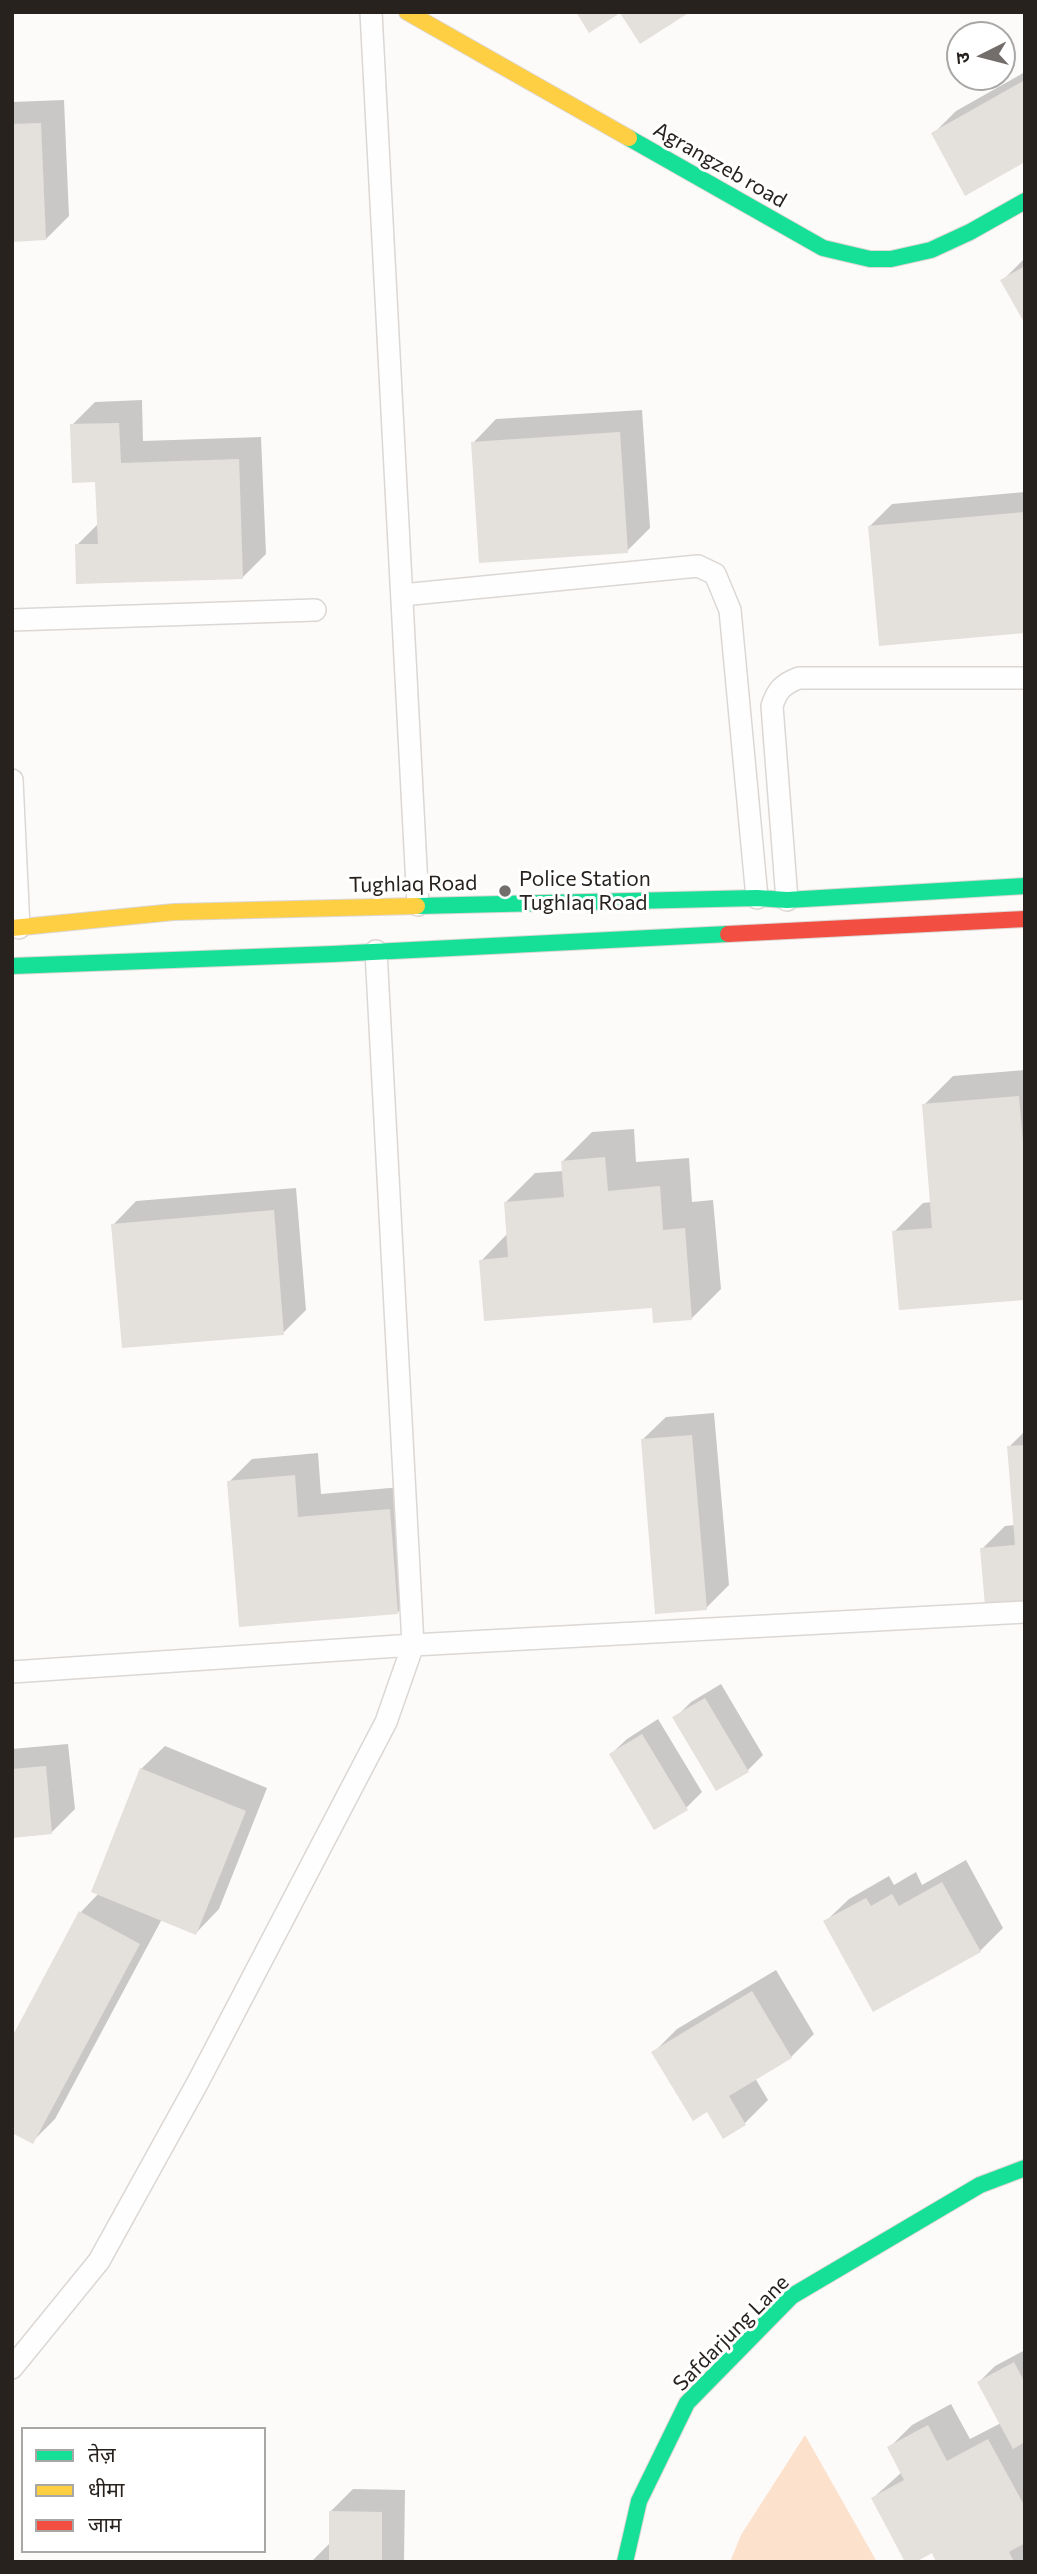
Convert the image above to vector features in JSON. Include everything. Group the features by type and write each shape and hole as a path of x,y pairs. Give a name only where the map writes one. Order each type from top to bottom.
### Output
{"main road":[{"name":"Agrangzeb road","path":"407,12 823,248 871,259 914,256 955,240 1025,201"},
{"name":"Tughlaq Road","path":"16,928 174,912 757,898 787,900 1025,886"},
{"path":"12,966 1025,919"},
{"name":"Safdarjung Lane","path":"625,2562 639,2501 687,2403 792,2297 980,2185 1025,2168"}],"lane":[{"path":"371,12 418,905"},
{"path":"402,595 698,566 715,574 730,610 757,898"},
{"path":"12,620 315,610"},
{"path":"787,900 772,706 777,691 786,682 799,678 1025,678"},
{"path":"12,780 16,928"},
{"path":"12,2368 99,2261 198,2082 386,1723 413,1645 376,951"},
{"path":"12,1672 413,1645 1025,1612"}],"shaded area":[{"path":"805,2435 877,2562 730,2562 741,2535"}],"building":[{"path":"576,12 690,12 640,44 620,13 589,33"},
{"path":"1025,80 1025,162 965,196 931,133 1005,91 1016,91 1016,85"},
{"path":"41,123 46,240 12,242 12,124"},
{"path":"1025,266 1025,324 1000,280"},
{"path":"119,423 121,463 239,459 243,579 76,584 75,544 98,544 95,482 72,483 70,424"},
{"path":"620,432 628,553 479,563 471,442"},
{"path":"1025,512 1025,633 879,646 868,526"},
{"path":"1019,1096 1025,1167 1025,1300 899,1310 892,1231 932,1228 922,1104"},
{"path":"605,1157 608,1191 660,1186 663,1230 685,1228 692,1320 653,1323 652,1308 484,1321 479,1260 508,1257 504,1202 564,1197 561,1161"},
{"path":"274,1210 284,1335 122,1348 111,1224"},
{"path":"692,1435 707,1610 655,1614 641,1439"},
{"path":"1025,1445 1025,1603 985,1606 980,1548 1015,1545 1007,1446"},
{"path":"295,1475 298,1517 390,1509 398,1614 239,1627 227,1481"},
{"path":"705,1698 749,1772 716,1791 672,1717"},
{"path":"642,1734 688,1810 654,1830 609,1754"},
{"path":"46,1766 52,1834 12,1838 12,1769"},
{"path":"140,1768 246,1811 196,1935 91,1892"},
{"path":"942,1882 981,1952 873,2012 823,1921 866,1898 871,1906 892,1894 899,1906"},
{"path":"79,1911 140,1944 33,2144 12,2133 12,2037"},
{"path":"752,1991 792,2058 729,2096 746,2125 723,2139 707,2112 693,2121 651,2052"},
{"path":"1014,2362 1025,2383 1025,2442 1013,2449 977,2382"},
{"path":"928,2425 947,2461 988,2439 1025,2507 1025,2543 1009,2552 1014,2562 936,2562 932,2553 916,2562 905,2562 871,2498 904,2480 887,2447"},
{"path":"329,2511 382,2512 382,2562 329,2562"}],"traffic: fast":[{"path":"629,138 823,248 870,259 891,259 931,250 1025,201"},
{"path":"417,906 757,898 787,900 1025,886"},
{"path":"12,966 333,954 728,934"},
{"path":"625,2562 639,2501 687,2403 792,2296 980,2185 1025,2168"}],"traffic: slow":[{"path":"407,12 629,138"},
{"path":"12,928 174,912 417,906"}],"traffic: jam":[{"path":"728,934 1025,919"}],"place":[{"name":"Police Station Tughlaq Road","path":"505,891"}]}
